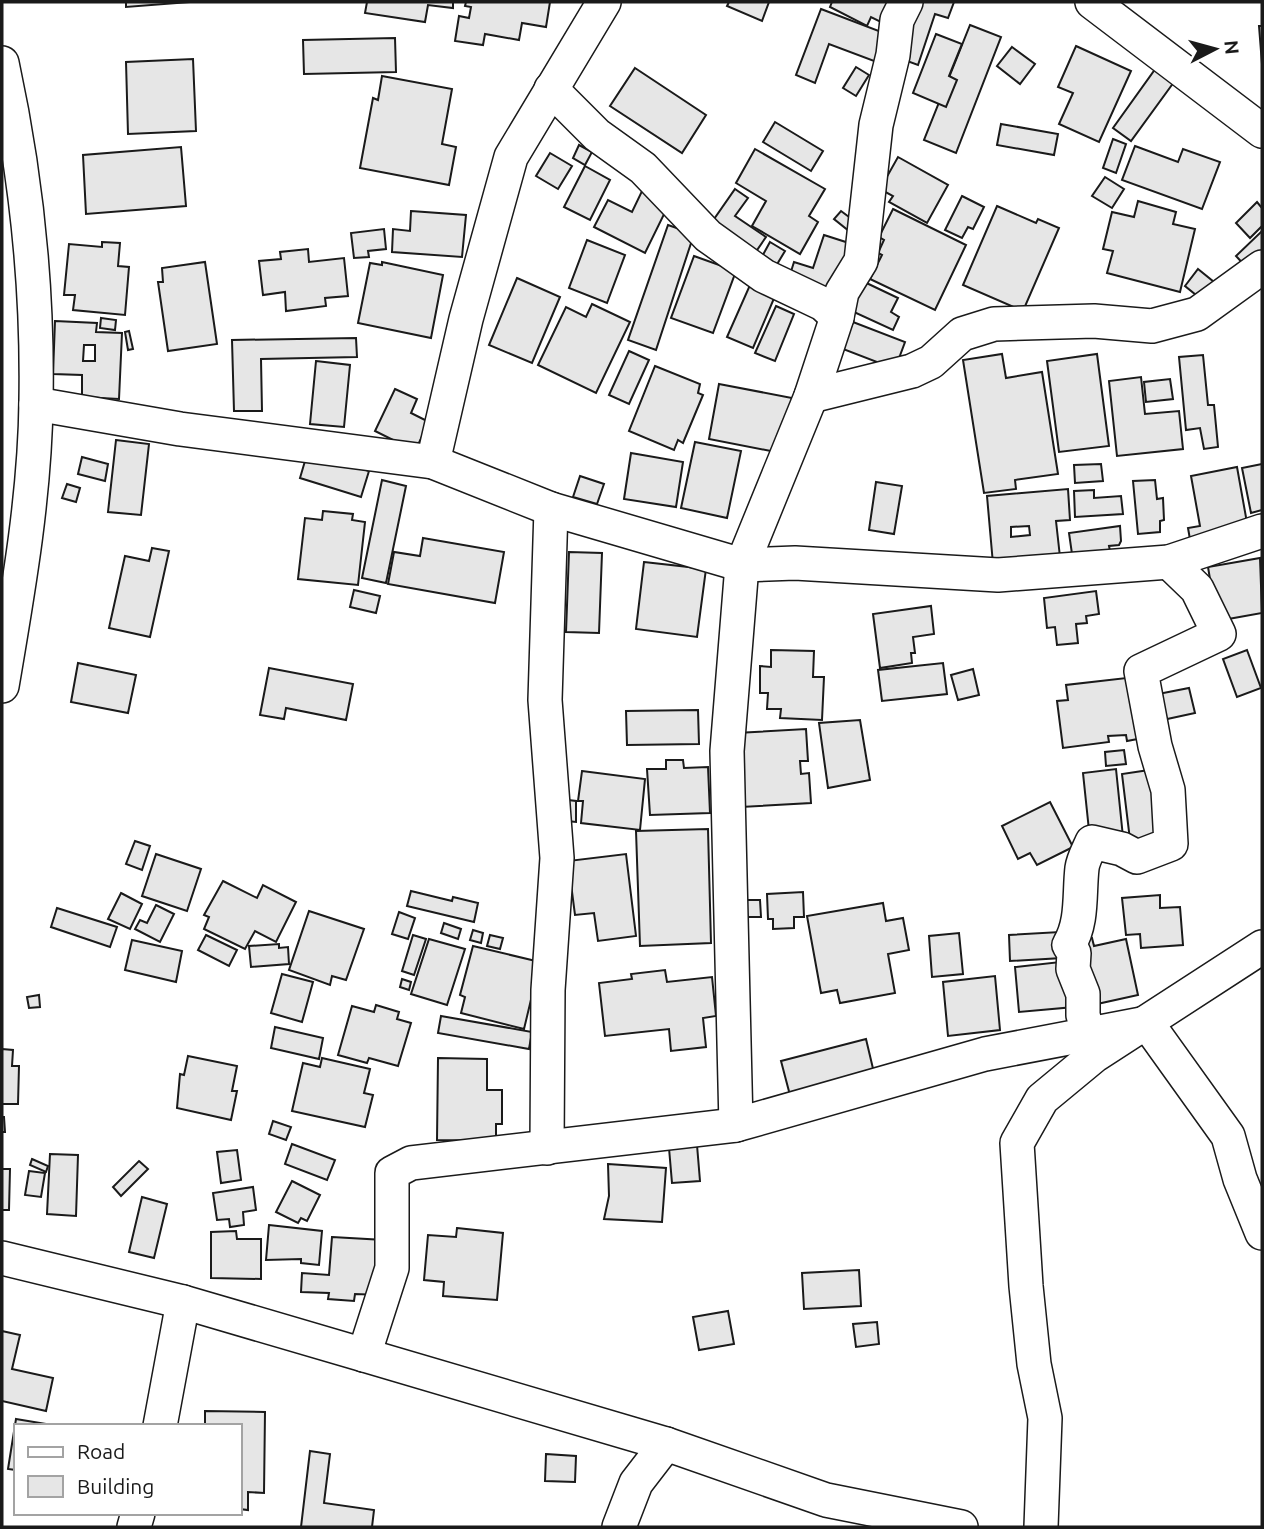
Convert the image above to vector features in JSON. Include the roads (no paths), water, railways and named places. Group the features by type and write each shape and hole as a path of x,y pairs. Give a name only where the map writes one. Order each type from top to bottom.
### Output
{"street":[{"path":"433,462 466,319 511,158 604,2"},
{"path":"736,1125 727,751 742,565 811,396 837,317 842,292 864,251 876,125 893,55 897,20 906,2"},
{"path":"1092,2 1262,131"},
{"path":"2,63 29,220 36,404 22,573 2,686"},
{"path":"551,89 597,135 643,168 708,236 764,276 823,304 837,317"},
{"path":"811,396 912,371 932,362 962,334 994,324 1094,321 1152,327 1197,314 1262,267"},
{"path":"36,404 180,429 433,462 551,509 742,565 795,563 998,575 1169,562 1262,531"},
{"path":"547,1148 548,990 556,858 545,700 551,509"},
{"path":"1089,1037 1083,1015 1083,994 1073,969 1073,953 1069,945 1074,936 1081,900 1082,866 1092,842 1122,849 1137,857 1171,844 1168,790 1155,746 1141,671 1219,634 1197,589 1169,562"},
{"path":"1041,1527 1045,1418 1029,1312 1017,1143 1042,1100 1094,1056 1262,947"},
{"path":"364,1355 392,1268 393,1173 411,1163 736,1125 985,1054 1089,1037 1147,1023"},
{"path":"1147,1023 1228,1136 1240,1179 1262,1233"},
{"path":"2,1258 183,1302 364,1355 666,1444 826,1500 961,1527"},
{"path":"160,1424 183,1302"},
{"path":"620,1527 636,1483 666,1444"}]}
